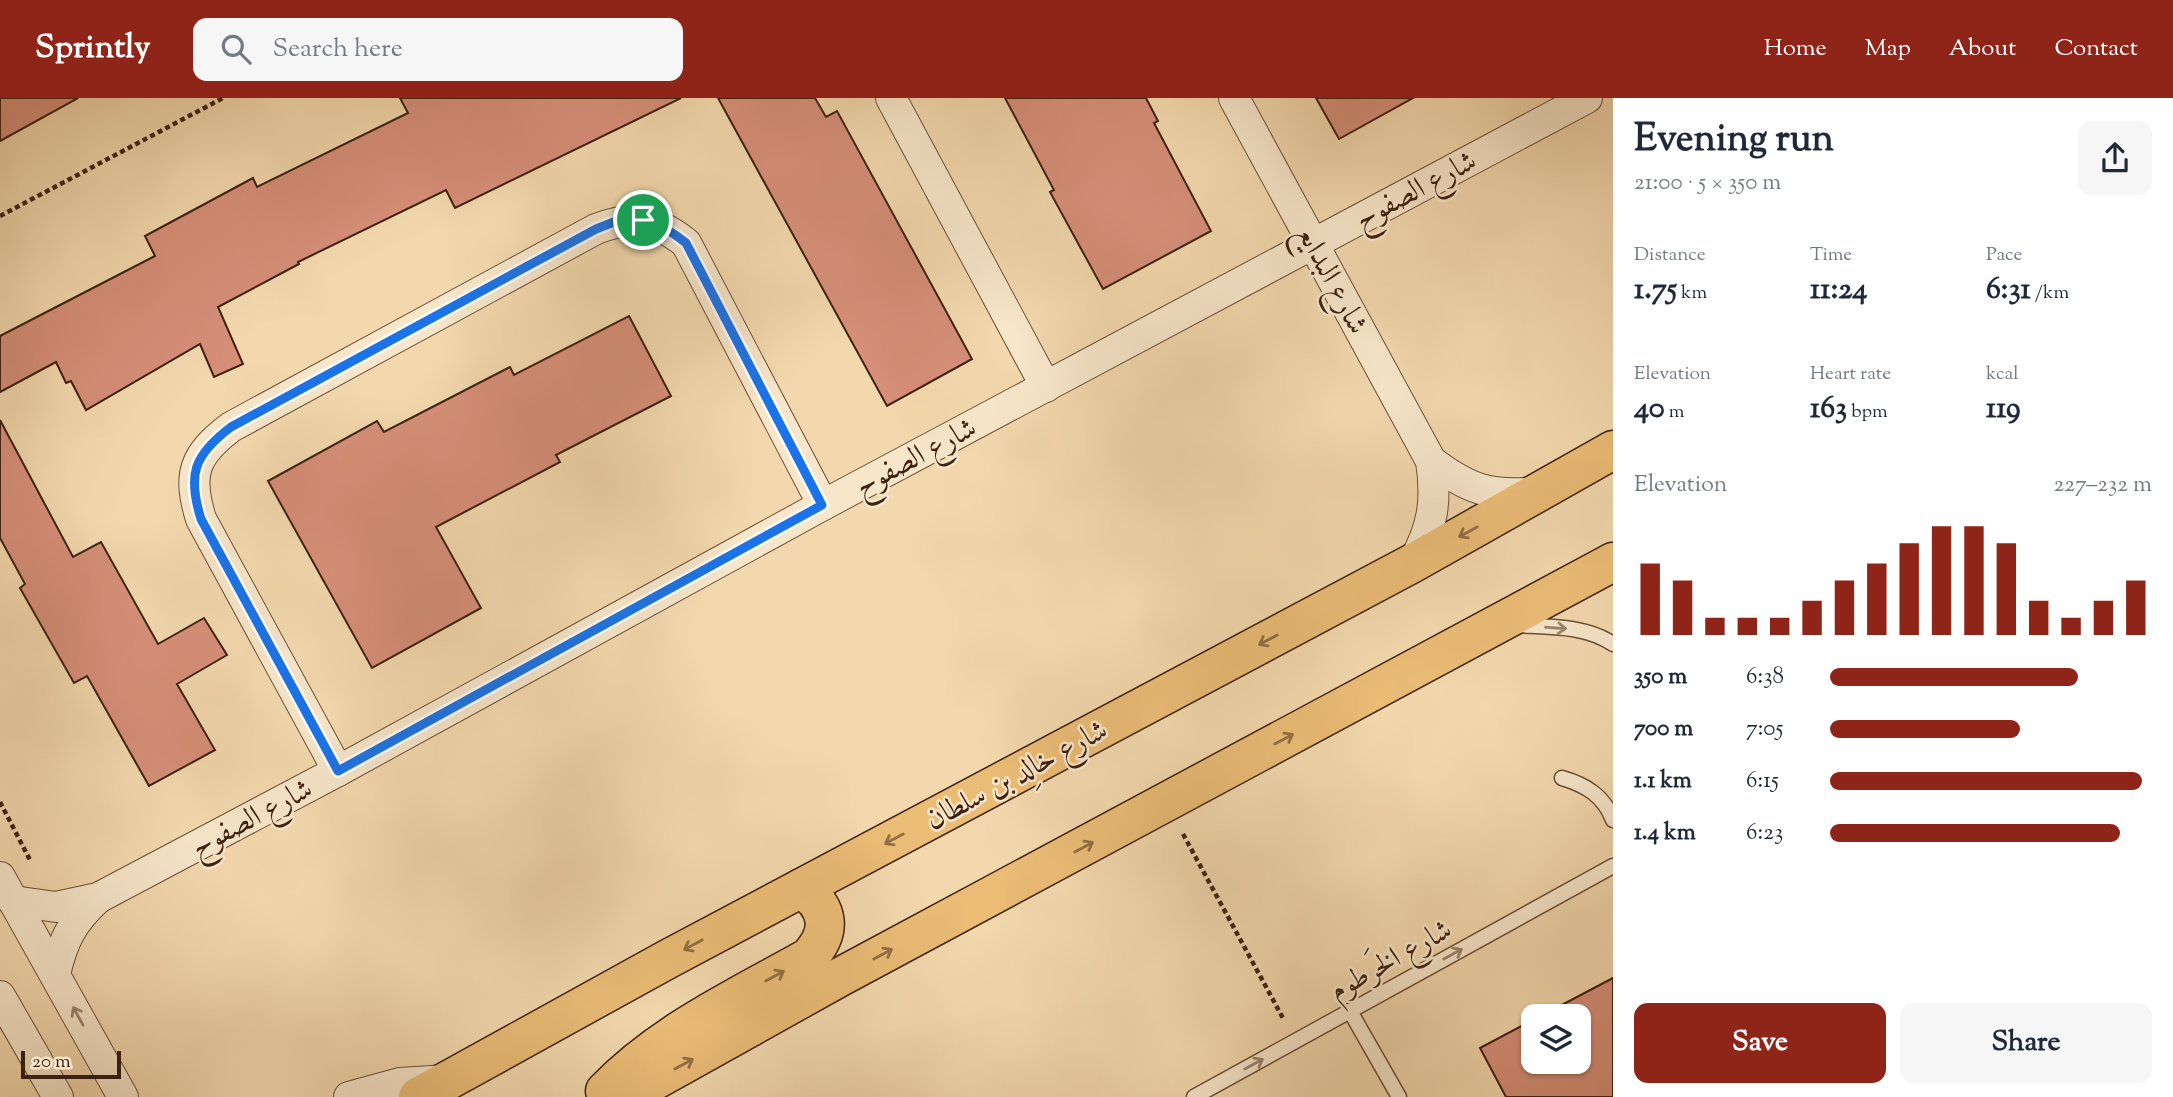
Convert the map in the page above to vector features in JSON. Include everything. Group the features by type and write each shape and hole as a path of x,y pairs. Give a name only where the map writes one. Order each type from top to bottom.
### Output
{"main road":[{"name":"شارع خالِد بن سلطان","path":"433,1089 668,958 1413,563 1613,450"},
{"path":"625,1097 840,977 1613,562"},
{"path":"598,1097 620,1075 674,1034 809,957 820,945 825,929 824,913 815,898 802,888"}],"street":[{"path":"891,98 1046,387"},
{"name":"شارع البدايع","path":"1234,98 1431,461 1435,487 1433,514 1426,540 1413,563"},
{"name":"شارع الصفوح","path":"6,889 56,907 98,898 338,771 822,505 1587,98"},
{"path":"338,771 201,519 193,493 196,466 209,443 243,420 596,229 619,220 643,220 666,228 686,243 822,505"},
{"name":"شارع البدايع","path":"1431,461 1453,478 1478,490 1509,495 1540,492"},
{"path":"6,889 123,1097"},
{"name":"شارع الصفوح","path":"55,974 60,952 69,932 98,898"},
{"path":"0,996 58,1097"},
{"path":"349,1097 400,1083 433,1089"}],"lane":[{"path":"1496,624 1587,631 1602,636 1613,644"},
{"path":"1562,778 1581,784 1597,795 1613,820"},
{"name":"شارع الخَرطوم","path":"1194,1097 1612,864"},
{"path":"1350,1011 1399,1097"}],"path":[{"path":"0,216 223,98"},
{"path":"1166,803 1296,1041"}],"building":[{"path":"0,98 78,98 0,141"},
{"path":"400,98 681,98 455,208 446,190 298,262 299,264 218,307 243,364 214,377 200,344 86,410 71,381 66,383 56,362 0,392 0,336 155,256 145,236 253,178 257,187 408,113"},
{"path":"718,98 815,98 826,117 837,111 972,359 887,406"},
{"path":"1005,98 1146,98 1158,121 1154,123 1211,231 1103,289 1050,192 1054,190"},
{"path":"1316,98 1413,98 1339,139"},
{"path":"629,316 671,396 556,455 560,462 436,527 481,608 372,668 268,481 377,421 384,432 510,367 514,375"},
{"path":"0,420 73,557 101,542 158,644 204,618 227,655 177,684 215,750 149,786 87,676 74,683 20,588 25,584 0,538"},
{"path":"1613,978 1613,1097 1506,1097 1480,1048 1521,1026 1521,1074 1591,1074 1591,1004 1564,1004"}],"route":[{"path":"619,220 643,220 666,228 686,243 822,505 338,771 201,519 193,493 196,466 209,443 231,427 596,229 619,220"}]}
